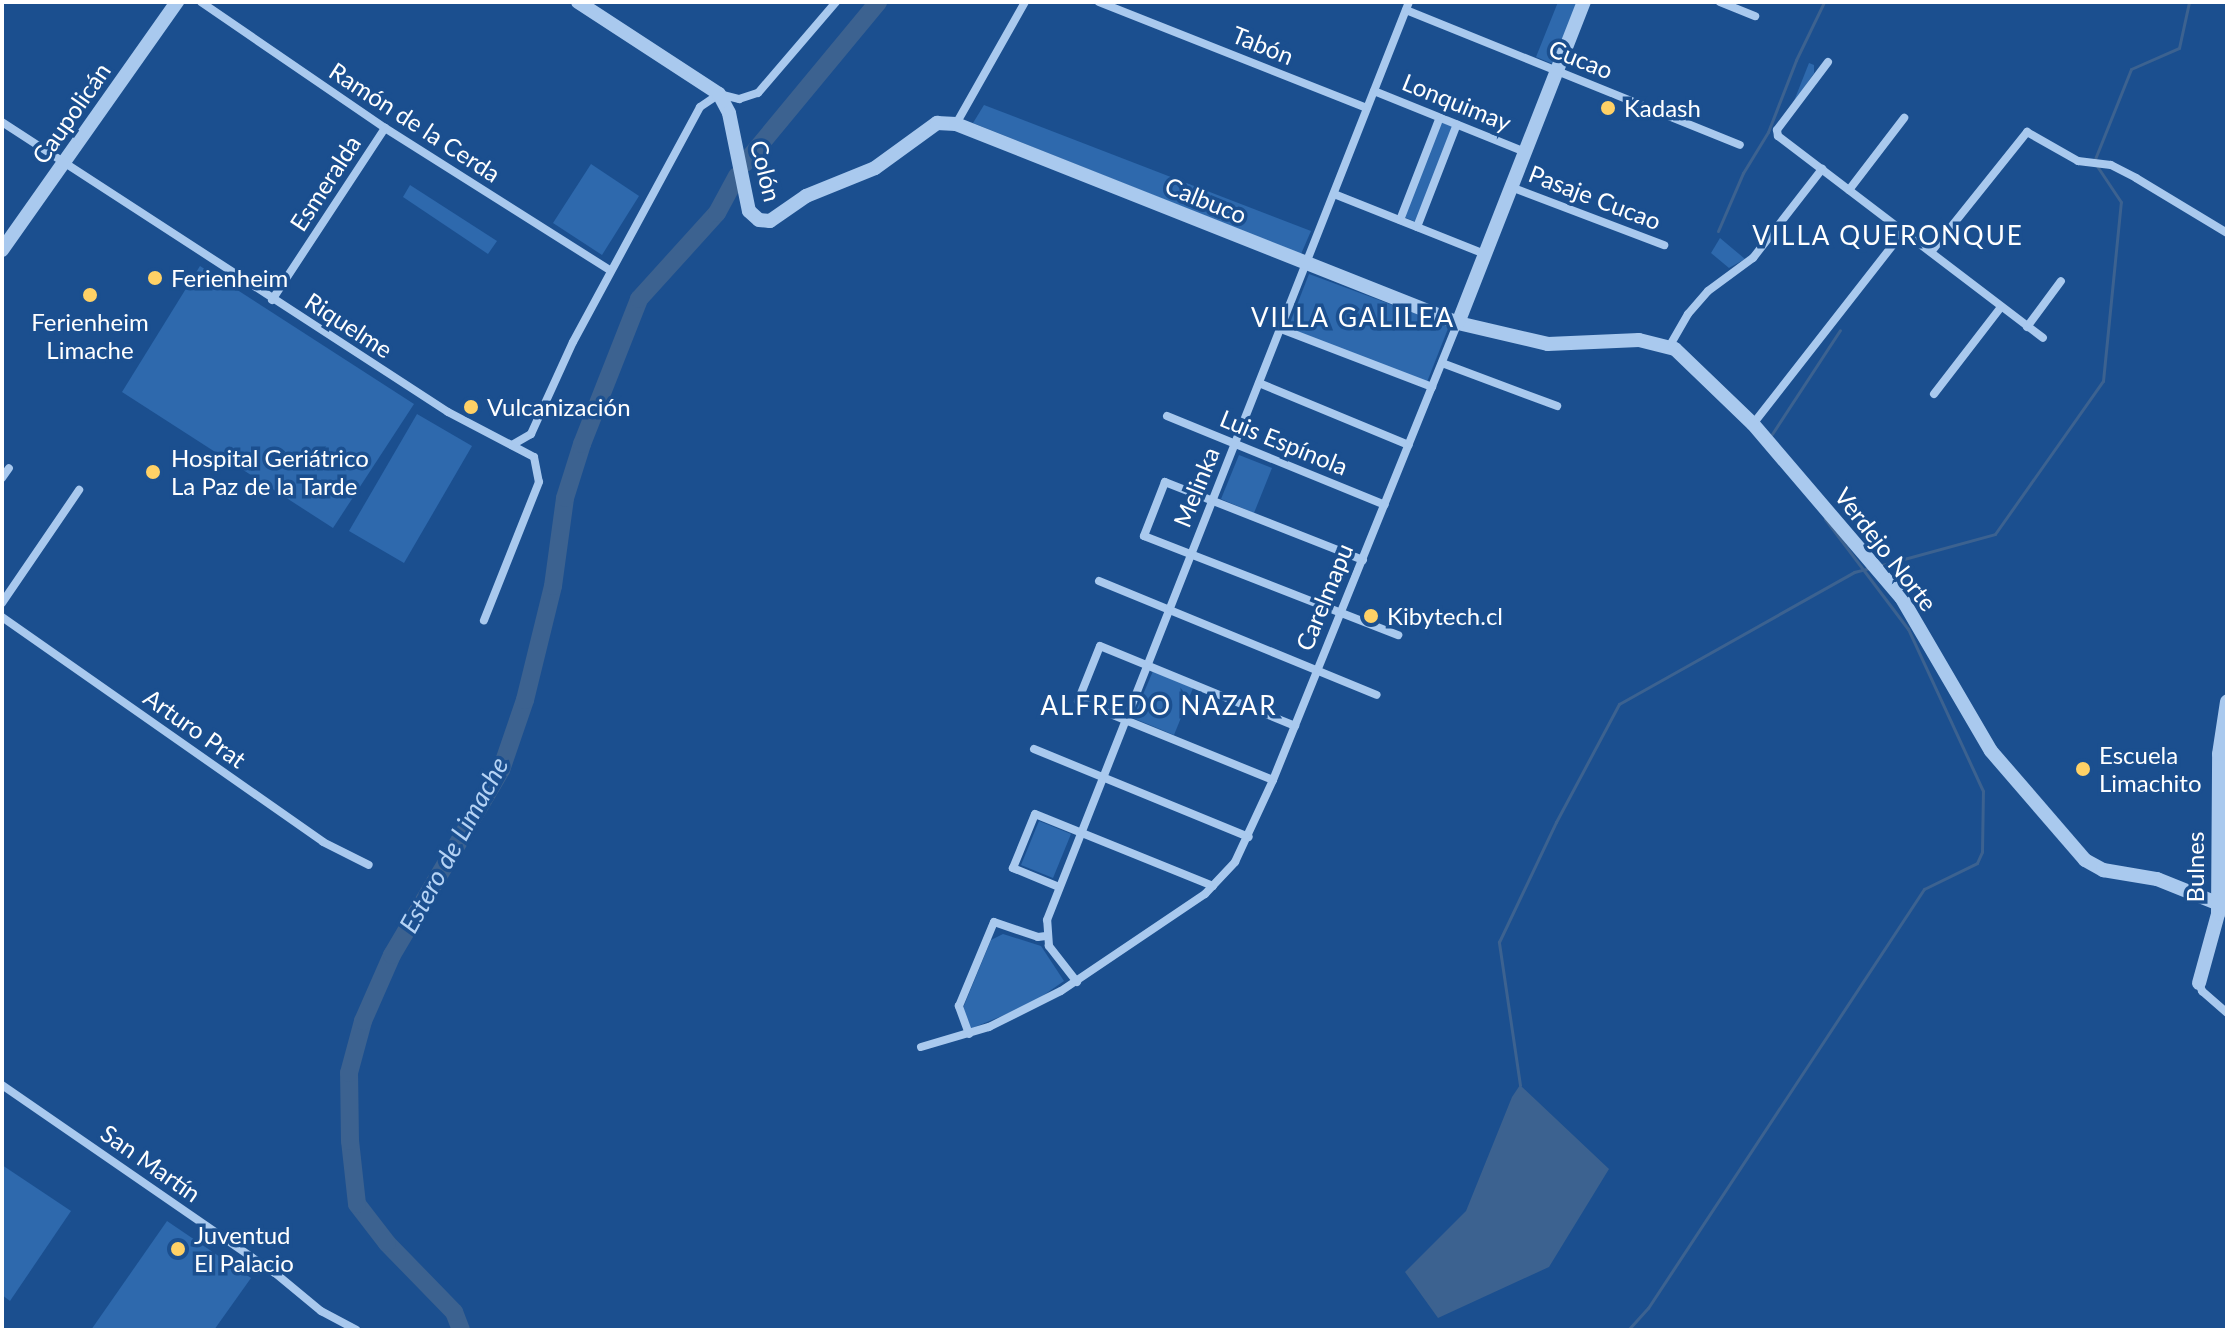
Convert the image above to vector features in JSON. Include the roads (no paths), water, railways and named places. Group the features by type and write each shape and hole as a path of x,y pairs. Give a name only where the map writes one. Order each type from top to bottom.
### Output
{"street":[{"name":"Caupolicán","path":"2,250 177,2"},
{"name":"Ramón de la Cerda","path":"201,2 385,128 611,271"},
{"path":"578,2 719,94 739,99 758,93 836,2"},
{"path":"956,124 1025,2"},
{"name":"Tabón","path":"1099,2 1367,108"},
{"name":"Carelmapu","path":"921,1047 969,1034 1029,1009 1077,982 1213,886 1235,862 1249,837 1363,560 1584,2"},
{"path":"1720,2 1755,16"},
{"name":"Melinka","path":"1046,936 1047,920 1059,887 1408,6"},
{"name":"Cucao","path":"1408,6 1557,71 1740,145"},
{"path":"1828,62 1777,130 1778,136 2043,338"},
{"name":"Lonquimay","path":"1374,91 1525,152"},
{"path":"512,445 531,434 611,271 700,107 719,94"},
{"name":"Colón","path":"719,94 729,113 749,211 763,221 774,219 806,196 875,168 937,123"},
{"path":"1400,220 1440,117"},
{"path":"1849,190 1904,118"},
{"name":"Riquelme","path":"2,122 448,412 534,457 539,482 484,620"},
{"name":"Calbuco","path":"937,123 956,124 1458,323"},
{"path":"1417,227 1457,124"},
{"name":"Esmeralda","path":"272,300 385,128"},
{"path":"1931,252 2027,132 2078,161 2101,164 2136,178 2227,233"},
{"path":"1669,347 1689,312 1708,291 1753,258 1822,169"},
{"name":"Pasaje Cucao","path":"1511,187 1664,245"},
{"path":"1334,194 1485,254"},
{"path":"1753,424 1903,232"},
{"path":"2027,327 2061,281"},
{"path":"1934,394 2001,307"},
{"name":"Verdejo Norte","path":"1458,323 1548,344 1631,340 1669,347 1682,354 1753,424 1901,597 1991,751 2085,860 2103,870 2157,879 2217,903"},
{"path":"1281,329 1432,387"},
{"path":"1442,363 1557,406"},
{"path":"1259,383 1409,445"},
{"name":"Luis Espínola","path":"1167,416 1385,505"},
{"path":"2,478 9,468"},
{"path":"1363,560 1165,482 1144,536 1398,635"},
{"path":"2,603 79,490"},
{"path":"1099,581 1377,695"},
{"name":"Arturo Prat","path":"2,617 323,842 369,865"},
{"path":"1273,780 1078,701 1100,646 1295,726"},
{"name":"Bulnes","path":"2199,983 2218,914 2219,754 2227,703"},
{"path":"1034,749 1249,837"},
{"path":"1059,887 1013,868 1035,814 1213,886"},
{"path":"969,1034 959,1006 994,922 1038,937 1046,936 1077,982"},
{"path":"2199,983 2202,991 2227,1013"},
{"name":"San Martín","path":"2,1085 275,1273 321,1311 356,1330"}],"waterway":[{"name":"Estero de Limache","path":"745,163 878,2"},
{"path":"1718,231 1743,173 1768,132 1796,60 1824,2"},
{"path":"2095,159 2131,69 2179,48 2189,2"},
{"path":"1882,565 1995,534 2103,381 2121,202 2097,166"},
{"name":"Estero de Limache","path":"461,1330 454,1312 387,1243 357,1204 350,1141 349,1073 363,1021 392,955 501,770 525,700 553,586 565,498 582,444 639,299 717,213 737,176"},
{"path":"1772,434 1840,330"},
{"path":"1628,1330 1648,1308 1924,889 1977,863 1982,852 1983,791 1908,629 1825,519"},
{"path":"1520,1085 1499,942 1556,822 1619,704 1854,572 1870,568"}],"place":[{"name":"Kadash","path":"1608,108"},
{"name":"Ferienheim","path":"155,278"},
{"name":"Ferienheim Limache","path":"90,295"},
{"name":"Vulcanización","path":"471,407"},
{"name":"Hospital Geriátrico La Paz de la Tarde","path":"153,472"},
{"name":"Kibytech.cl","path":"1371,616"},
{"name":"Escuela Limachito","path":"2083,769"},
{"name":"Juventud El Palacio","path":"178,1249"}],"district":[{"name":"VILLA QUERONQUE","path":"1888,236"},
{"name":"VILLA GALILEA","path":"1353,318"},
{"name":"ALFREDO NAZAR","path":"1159,706"}]}
